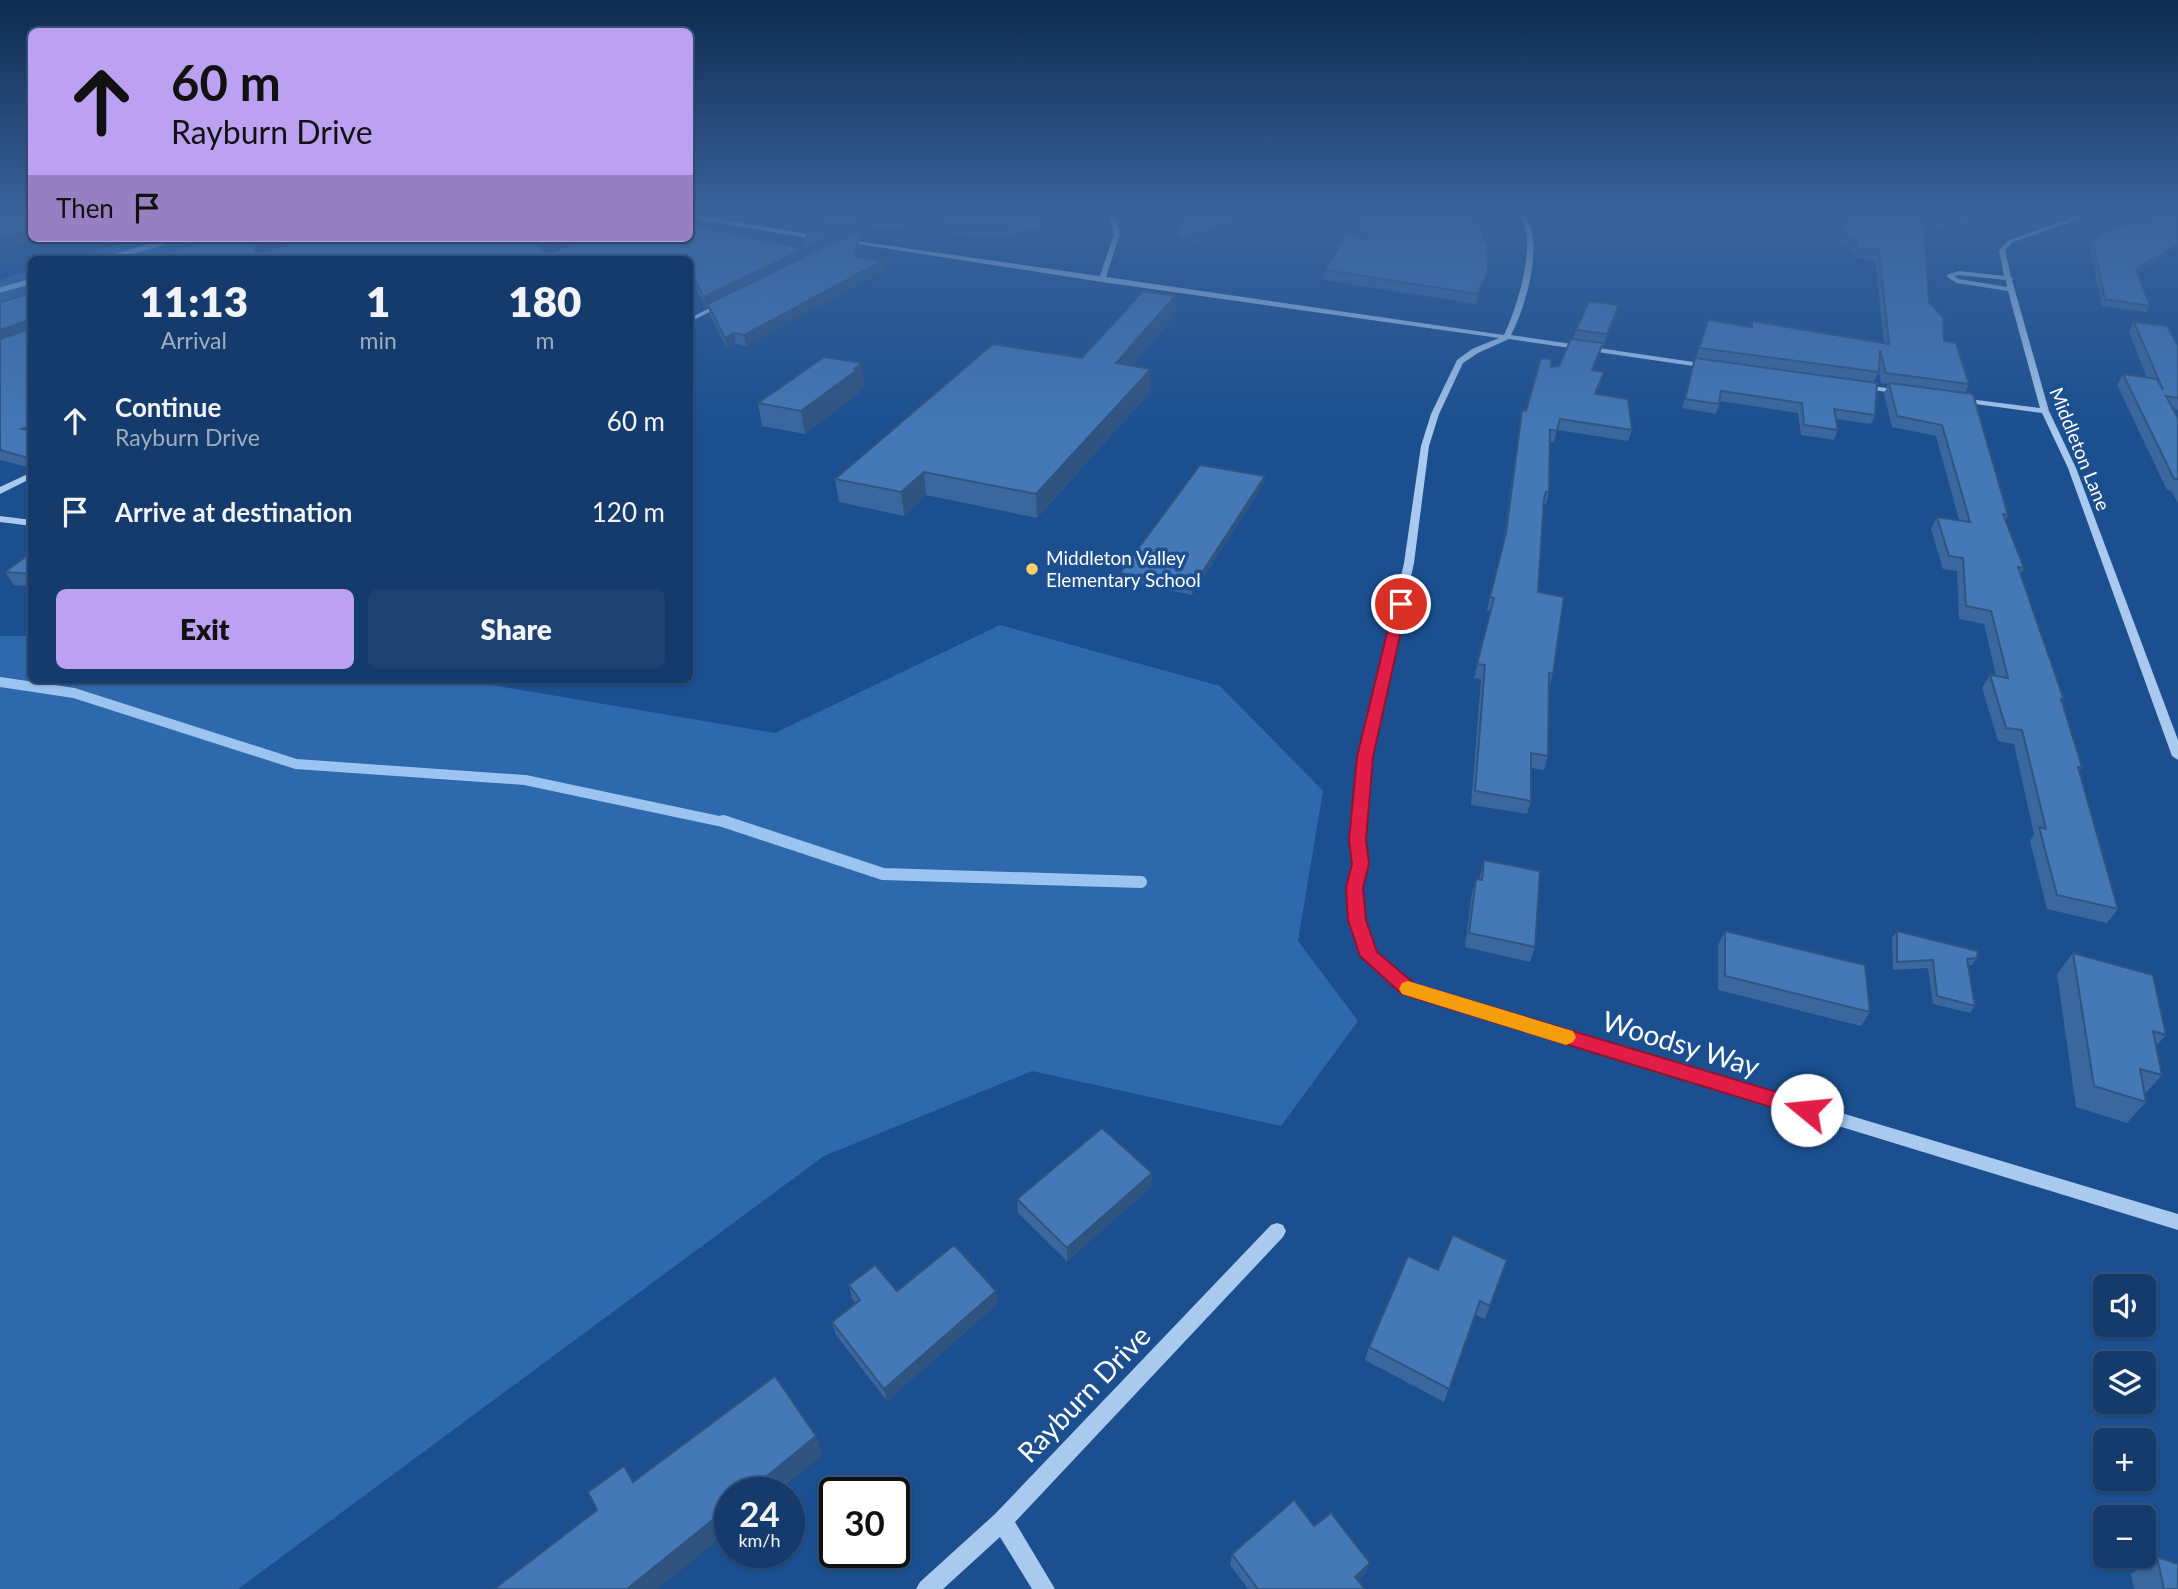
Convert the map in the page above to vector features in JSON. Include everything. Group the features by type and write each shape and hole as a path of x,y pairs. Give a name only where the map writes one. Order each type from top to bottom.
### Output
{"street":[{"path":"1138,285 1723,368"},
{"path":"1506,338 1518,314 1524,285"},
{"path":"1983,285 2013,290"},
{"name":"Middleton Lane","path":"2012,285 2045,411 2072,468 2178,756"},
{"path":"693,318 727,301"},
{"name":"Woodsy Way","path":"1506,338 1475,351 1460,362 1434,414 1425,446 1409,563 1365,757 1358,840 1360,864 1354,888 1357,920 1370,956 1409,989 2178,1222"},
{"path":"1857,386 1911,393"},
{"path":"1951,398 2045,411"},
{"path":"0,491 28,476"},
{"path":"0,519 28,522"},
{"name":"Rayburn Drive","path":"928,1589 1002,1521 1277,1231"},
{"path":"1002,1521 1044,1589"}],"shaded area":[{"path":"0,285 28,285 28,294 0,302"},
{"path":"1000,625 1220,686 1323,791 1298,941 1358,1021 1281,1126 1032,1071 824,1156 238,1589 0,1589 0,636 28,636 28,683 481,683 775,733"}],"building":[{"path":"698,285 728,285 704,297"},
{"path":"746,285 837,285 744,335 734,333 725,338 708,304"},
{"path":"1421,285 1482,285 1477,294"},
{"path":"1883,285 1928,285 1929,302 1943,317 1944,341 1956,343 1969,384 1886,373 1880,350 1879,372 1699,348 1708,320 1752,327 1752,321 1889,344"},
{"path":"2102,285 2142,285 2150,306 2105,299"},
{"path":"1143,291 1175,296 1116,363 1151,369 1036,494 924,472 901,492 835,479 993,344 1082,358"},
{"path":"28,294 28,323 26,321 0,330 0,302"},
{"path":"1589,301 1619,305 1607,334 1576,330"},
{"path":"2134,322 2167,326 2178,346 2178,398 2166,396 2178,418 2178,479 2174,479 2123,374 2157,379 2163,390"},
{"path":"28,327 28,427 22,429 28,430 28,458 0,450 0,339 27,330"},
{"path":"1571,339 1603,343 1592,370 1604,372 1595,394 1628,399 1632,430 1560,419 1557,431 1550,430 1549,492 1546,492 1544,499 1538,592 1564,597 1553,674 1549,673 1548,756 1531,753 1531,801 1475,791 1485,665 1477,664 1494,598 1490,597 1506,533 1522,410 1526,411 1541,358 1551,359 1551,367 1559,366"},
{"path":"824,357 862,363 854,369 857,370 801,411 758,403"},
{"path":"1695,358 1877,383 1875,415 1834,409 1838,430 1804,425 1802,403 1721,391 1719,404 1685,399"},
{"path":"1889,383 1973,394 2008,515 2003,514 2024,568 2018,567 2064,700 2061,699 2082,767 2078,767 2118,909 2057,895 2039,827 2046,829 2022,730 2006,728 1990,675 2008,678 1991,611 1966,606 1963,558 1949,556 1937,517 1970,522 1942,425 1897,416"},
{"path":"1200,465 1265,476 1192,588 1120,573"},
{"path":"28,555 28,574 5,572"},
{"path":"1484,860 1540,871 1535,947 1469,933 1476,879 1482,880"},
{"path":"1725,931 1865,965 1870,1012 1725,976"},
{"path":"1897,931 1978,951 1977,958 1967,959 1975,1006 1937,996 1933,960 1897,962"},
{"path":"2073,953 2153,975 2166,1035 2153,1031 2162,1075 2140,1069 2146,1102 2094,1086"},
{"path":"1102,1128 1152,1173 1067,1248 1017,1199"},
{"path":"1453,1235 1507,1260 1490,1306 1480,1301 1449,1389 1369,1347 1408,1256 1438,1270"},
{"path":"954,1245 996,1291 884,1389 832,1322 860,1300 849,1285 875,1265 897,1291"},
{"path":"775,1376 816,1436 766,1477 714,1477 714,1519 627,1589 494,1589 597,1510 588,1492 624,1466 633,1482"},
{"path":"1294,1500 1314,1526 1331,1513 1370,1563 1355,1577 1365,1589 1258,1589 1232,1554"},
{"path":"2157,1557 2178,1564 2178,1589 2164,1589"}],"waterway":[{"path":"0,290 17,285"},
{"path":"0,682 74,693 296,764 525,780 728,823"},
{"path":"723,821 883,874 1141,882"}],"slow traffic":[{"path":"1408,989 1566,1037"}],"place":[{"name":"Middleton Valley Elementary School","path":"1032,569"}],"route":[{"path":"1401,604 1365,757 1358,840 1360,864 1354,888 1357,920 1370,956 1409,989 1807,1110"}]}
